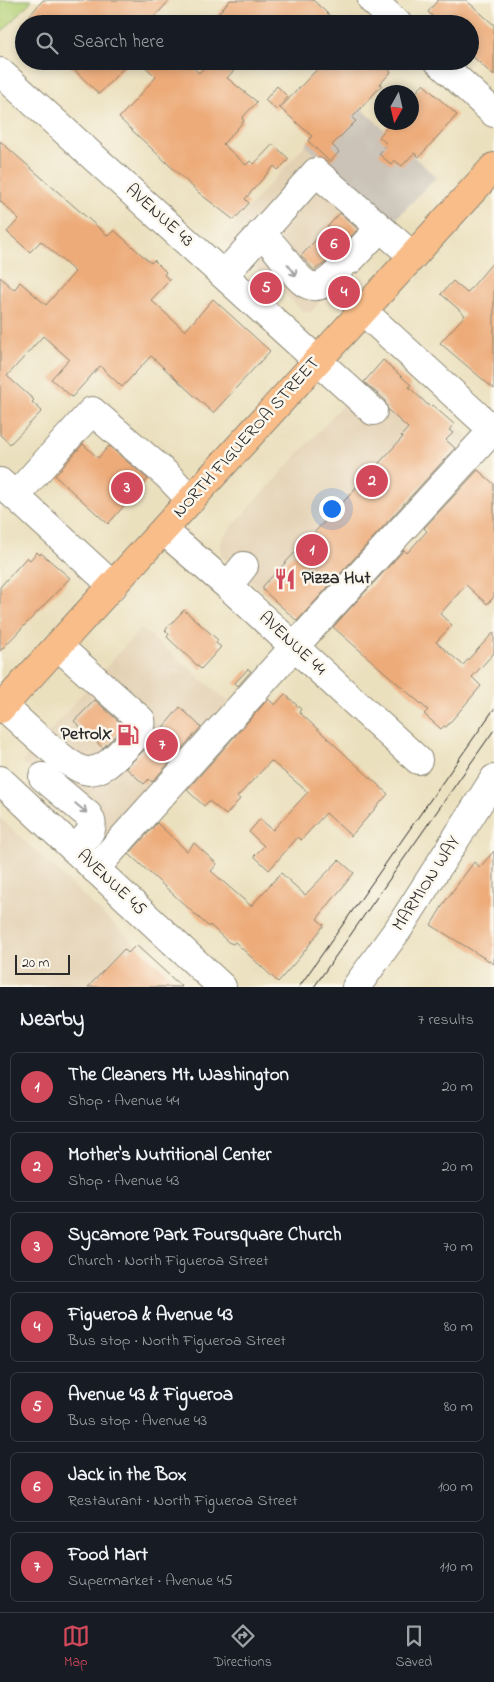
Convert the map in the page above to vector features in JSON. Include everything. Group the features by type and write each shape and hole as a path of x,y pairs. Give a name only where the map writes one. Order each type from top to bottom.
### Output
{"main road":[{"name":"NORTH FIGUEROA STREET","path":"1,708 494,167"}],"street":[{"path":"372,0 388,15"},
{"path":"448,70 494,113"},
{"name":"AVENUE 43","path":"2,77 373,411"},
{"path":"224,275 316,172 413,256"},
{"path":"261,233 279,252 302,284 316,287 328,283 380,228"},
{"path":"95,869 294,647 493,431 363,311"},
{"path":"114,586 8,489 92,411 167,475 191,500"},
{"name":"AVENUE 44","path":"164,531 236,576 294,647 418,760"},
{"path":"64,640 116,679"},
{"path":"1,708 61,756 79,769 86,771 106,766 135,737 142,722 64,640"},
{"path":"22,801 61,756"},
{"path":"43,777 88,815 93,822 93,827 89,834 74,850"},
{"name":"MARMION WAY","path":"356,987 399,928 494,779"},
{"name":"AVENUE 45","path":"0,780 222,987"}],"shaded area":[{"path":"348,96 374,120 374,130 385,130 436,177 392,223 305,145"},
{"path":"305,145 392,223 311,312 304,312 222,237"},
{"path":"383,360 472,441 302,626 222,556 220,545 223,537"},
{"name":"PetrolX","path":"141,628 236,708 111,842 22,762"},
{"path":"0,818 136,945 182,987 0,987"}],"green space":[{"path":"0,0 32,0 18,15 15,15 15,18 0,34"}],"building":[{"path":"43,0 170,0 156,15 30,15"},
{"path":"230,0 313,0 329,15 217,15"},
{"path":"438,0 466,0 494,25 494,76 479,62 479,15 431,15 428,12"},
{"path":"74,70 122,70 99,94"},
{"path":"149,70 196,70 199,73 202,70 235,70 227,78 257,102 242,118 244,121 223,144 246,165 250,161 254,164 273,144 289,159 278,170 274,166 245,199 249,203 234,220 199,193 119,118 156,77"},
{"path":"316,70 389,70 391,72 380,84 382,85 374,85 374,94 352,118 356,121 332,145 339,152 330,162 308,141 312,136 280,108"},
{"path":"423,84 457,115 419,157 414,153 402,166 394,160 391,164 379,154 387,144 379,137 385,130 419,130 419,89"},
{"path":"277,86 288,97 276,110 265,100"},
{"path":"0,141 108,236 114,230 151,263 154,260 166,272 164,275 170,280 151,300 185,331 213,299 270,351 213,413 151,356 122,387 100,366 72,397 51,379 69,359 43,336 7,376 34,400 32,402 42,411 10,444 0,435 0,277 14,290 20,282 46,305 75,272 41,241 30,252 7,232 19,219 0,201"},
{"path":"340,213 358,229 339,249 335,257 314,270 301,256"},
{"path":"494,261 494,389 440,343 465,315 441,294 453,281 467,293"},
{"path":"383,360 411,385 409,387 430,407 432,405 454,424 449,430 453,433 446,440 455,448 297,621 263,590 263,586 348,497 367,474 403,437 401,436 408,428 388,410 384,399 364,382"},
{"path":"83,444 98,458 109,446 148,479 108,524 55,476"},
{"path":"478,470 494,484 494,597 487,604 466,585 440,614 452,625 436,642 463,665 494,632 494,653 472,677 481,686 446,727 444,726 441,729 424,714 428,710 333,627 404,550 407,553 427,531 424,528"},
{"path":"37,552 40,555 41,553 70,578 0,651 0,587 27,557 30,560"},
{"path":"184,610 218,640 216,643 221,647 201,669 167,637 169,634 165,630"},
{"path":"248,669 251,671 238,686 235,683"},
{"path":"285,694 301,709 299,712 388,794 351,836 326,813 301,840 298,837 269,870 254,856 264,846 249,832 260,819 273,830 308,792 271,761 237,797 240,799 226,815 209,801 204,806 187,790 268,699 275,705"},
{"path":"95,700 124,726 103,748 74,721"},
{"path":"180,707 201,727 152,782 149,779 144,784 126,768 145,749"},
{"path":"157,823 187,851 194,843 217,864 211,871 251,906 281,873 305,895 339,860 354,873 317,919 324,925 278,982 235,942 233,944 228,942 210,925 209,927 129,854"},
{"path":"494,851 494,964 431,925 446,900 474,862 480,867"},
{"path":"136,945 182,987 88,987 124,949 128,953"}],"tram line":[{"path":"299,987 494,709"},
{"path":"314,987 494,730"}],"place":[{"name":"Jack in the Box","path":"334,244"},
{"name":"Avenue 43 & Figueroa","path":"266,288"},
{"name":"Figueroa & Avenue 43","path":"344,292"},
{"name":"Mother's Nutritional Center","path":"372,481"},
{"name":"Sycamore Park Foursquare Church","path":"127,488"},
{"name":"The Cleaners Mt. Washington","path":"312,550"},
{"name":"Pizza Hut","path":"285,579"},
{"name":"PetrolX","path":"128,735"},
{"name":"Food Mart","path":"162,745"}]}
